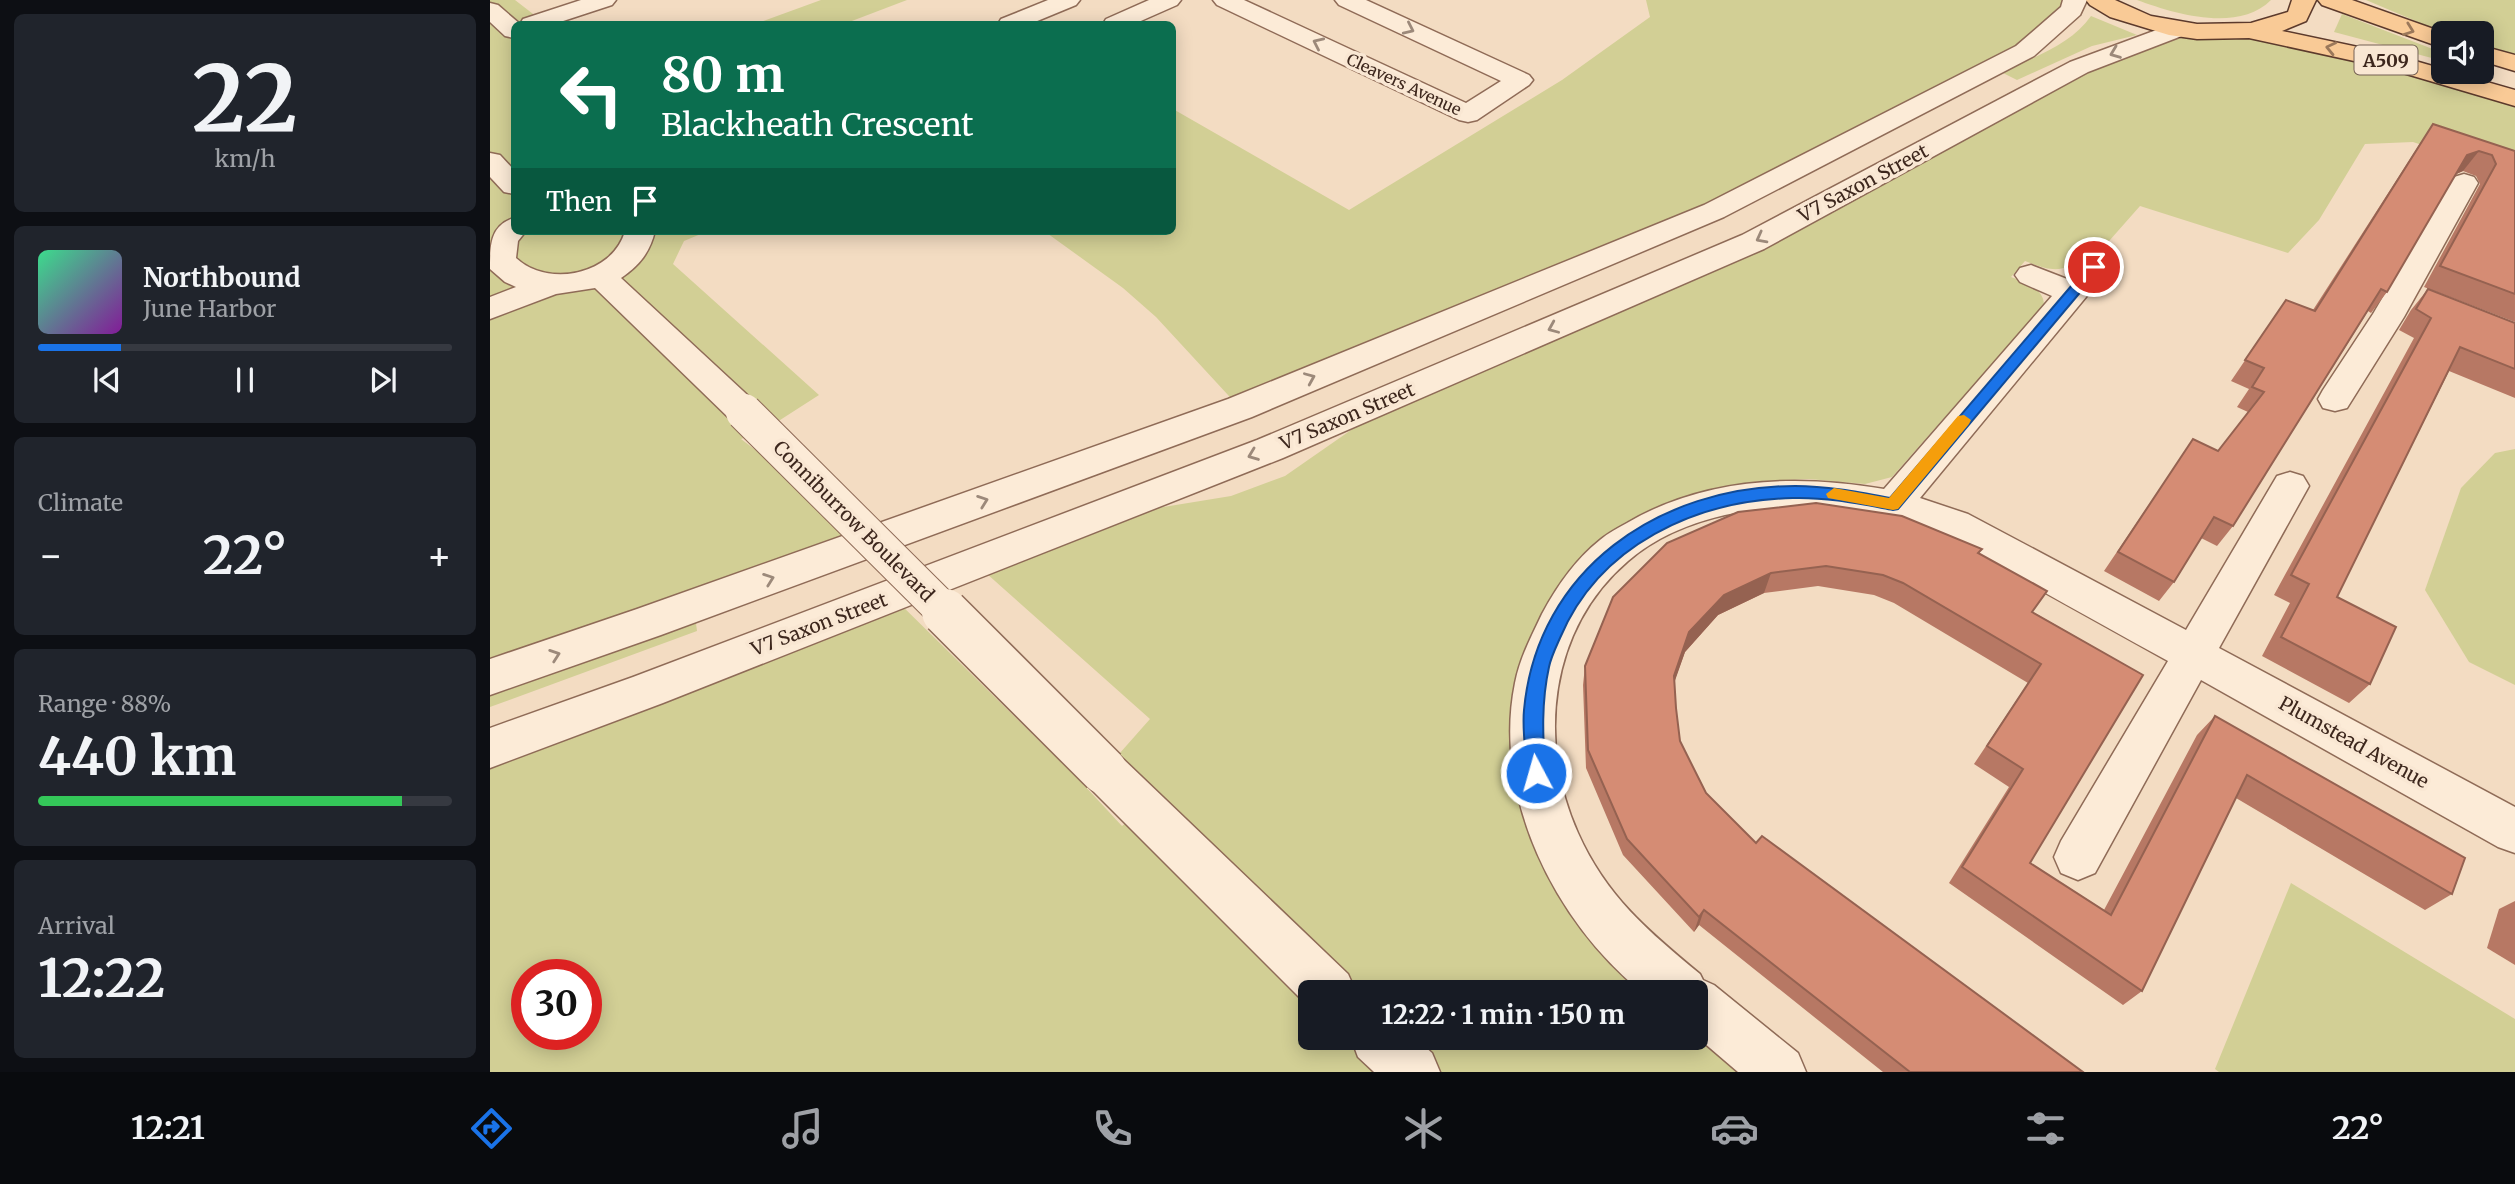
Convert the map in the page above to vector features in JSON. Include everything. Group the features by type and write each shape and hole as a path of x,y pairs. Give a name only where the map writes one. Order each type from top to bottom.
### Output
{"main road":[{"name":"A509","path":"2098,0 2138,18 2178,29 2218,33 2254,32 2280,26 2298,16 2304,0"},
{"name":"A509","path":"2330,0 2431,37"},
{"name":"A509","path":"2254,32 2391,62 2515,98"},
{"path":"2494,57 2515,63"}],"street":[{"path":"542,21 604,0"},
{"path":"1017,21 1068,0"},
{"path":"1122,21 1169,0"},
{"name":"Cleavers Avenue","path":"1225,0 1468,114 1520,80 1347,0"},
{"path":"490,677 647,624 1240,408 1714,211 2025,51 2072,10 2075,0"},
{"path":"490,10 511,28"},
{"name":"V7 Saxon Street","path":"490,748 674,680 1270,449 1753,242 2069,72 2178,29"},
{"path":"490,161 511,183"},
{"path":"2335,399 2415,297 2464,183"},
{"path":"503,237 500,261 520,278 550,285 577,283 601,276 624,262 648,235"},
{"path":"1893,504 2083,280 2031,275"},
{"name":"Conniburrow Boulevard","path":"601,276 744,412 1318,980"},
{"path":"490,309 550,285"},
{"path":"2078,857 2290,486"},
{"name":"Plumstead Avenue","path":"1668,980 1632,950 1592,903 1563,855 1536,773 1532,731 1535,688 1549,640 1563,610 1580,586 1619,548 1652,527 1700,506 1739,497 1793,492 1838,494 1893,504 1955,524 2515,831"},
{"path":"1708,1013 1779,1072"},
{"path":"1390,1050 1413,1072"}],"shaded area":[{"path":"490,0 515,0 542,21 511,21 511,235 698,235 684,241 673,264 819,395 763,431 741,439 871,538 490,673"},
{"path":"821,0 907,0 852,21 763,21"},
{"path":"1646,0 2075,0 2025,51 1806,164 1240,408 1156,317 1123,288 1050,235 1176,235 1176,111 1349,210 1562,80 1650,17"},
{"path":"2137,0 2271,0 2257,10 2241,16 2206,18 2169,11"},
{"path":"2366,0 2515,0 2515,55 2494,49 2494,21 2431,21 2431,28"},
{"path":"2342,14 2431,48 2431,58 2334,32"},
{"path":"2091,16 2137,35 2092,46 2017,80 2001,72 2062,43"},
{"path":"2178,29 2254,32 2431,77 2431,84 2460,84 2515,98 2515,176 2413,142 2365,144 2319,220 2288,253 2140,206 2102,249 2092,245 2069,266 2046,268 2025,261 2011,277 2037,290 2044,305 1892,477 1865,484 1809,479 1761,481 1716,488 1652,511 1566,578 1552,595 1531,635 1516,679 1511,754 1519,799 1527,822 1608,957 1632,980 1298,980 1298,1050 1708,1050 1708,1045 1740,1072 490,1072 490,745 891,595 1082,783 1122,826 1143,809 1104,771 1150,719 977,565 1090,519 1231,496 1285,476 1410,389 1753,242 2048,83"},
{"path":"2515,449 2515,685 2469,662 2425,590 2461,488 2495,453"},
{"path":"695,616 697,631 490,707 490,691"},
{"path":"2291,883 2515,1019 2515,1072 2219,1072 2215,1069"}],"building":[{"path":"2433,124 2515,151 2515,294 2440,266 2496,164 2492,155 2479,151 2467,155 2387,292 2381,289 2233,526 2214,517 2174,582 2118,552 2193,439 2218,451 2264,392 2252,387 2264,368 2245,360 2286,300 2315,311"},
{"path":"2428,289 2515,323 2515,369 2460,347 2337,597 2396,627 2370,684 2281,637 2309,584 2291,575 2431,318 2416,309"},
{"path":"1816,503 1902,516 1982,549 1978,553 2047,591 2032,612 2143,675 2030,863 2111,915 2215,716 2465,858 2452,894 2247,775 2142,991 1962,867 2023,769 1987,746 2041,664 1903,583 1883,575 1826,566 1771,573 1724,595 1689,632 1674,676 1680,741 1706,793 1756,843 1762,836 2083,1072 1910,1072 1704,910 1699,917 1627,839 1588,750 1585,666 1613,597 1667,543 1738,512"}],"slow traffic":[{"path":"1834,494 1893,504 1964,420"}],"route":[{"path":"1536,773 1532,711 1540,664 1563,610 1580,586 1607,558 1667,519 1700,506 1739,497 1793,492 1838,494 1893,504 2094,267"}]}
